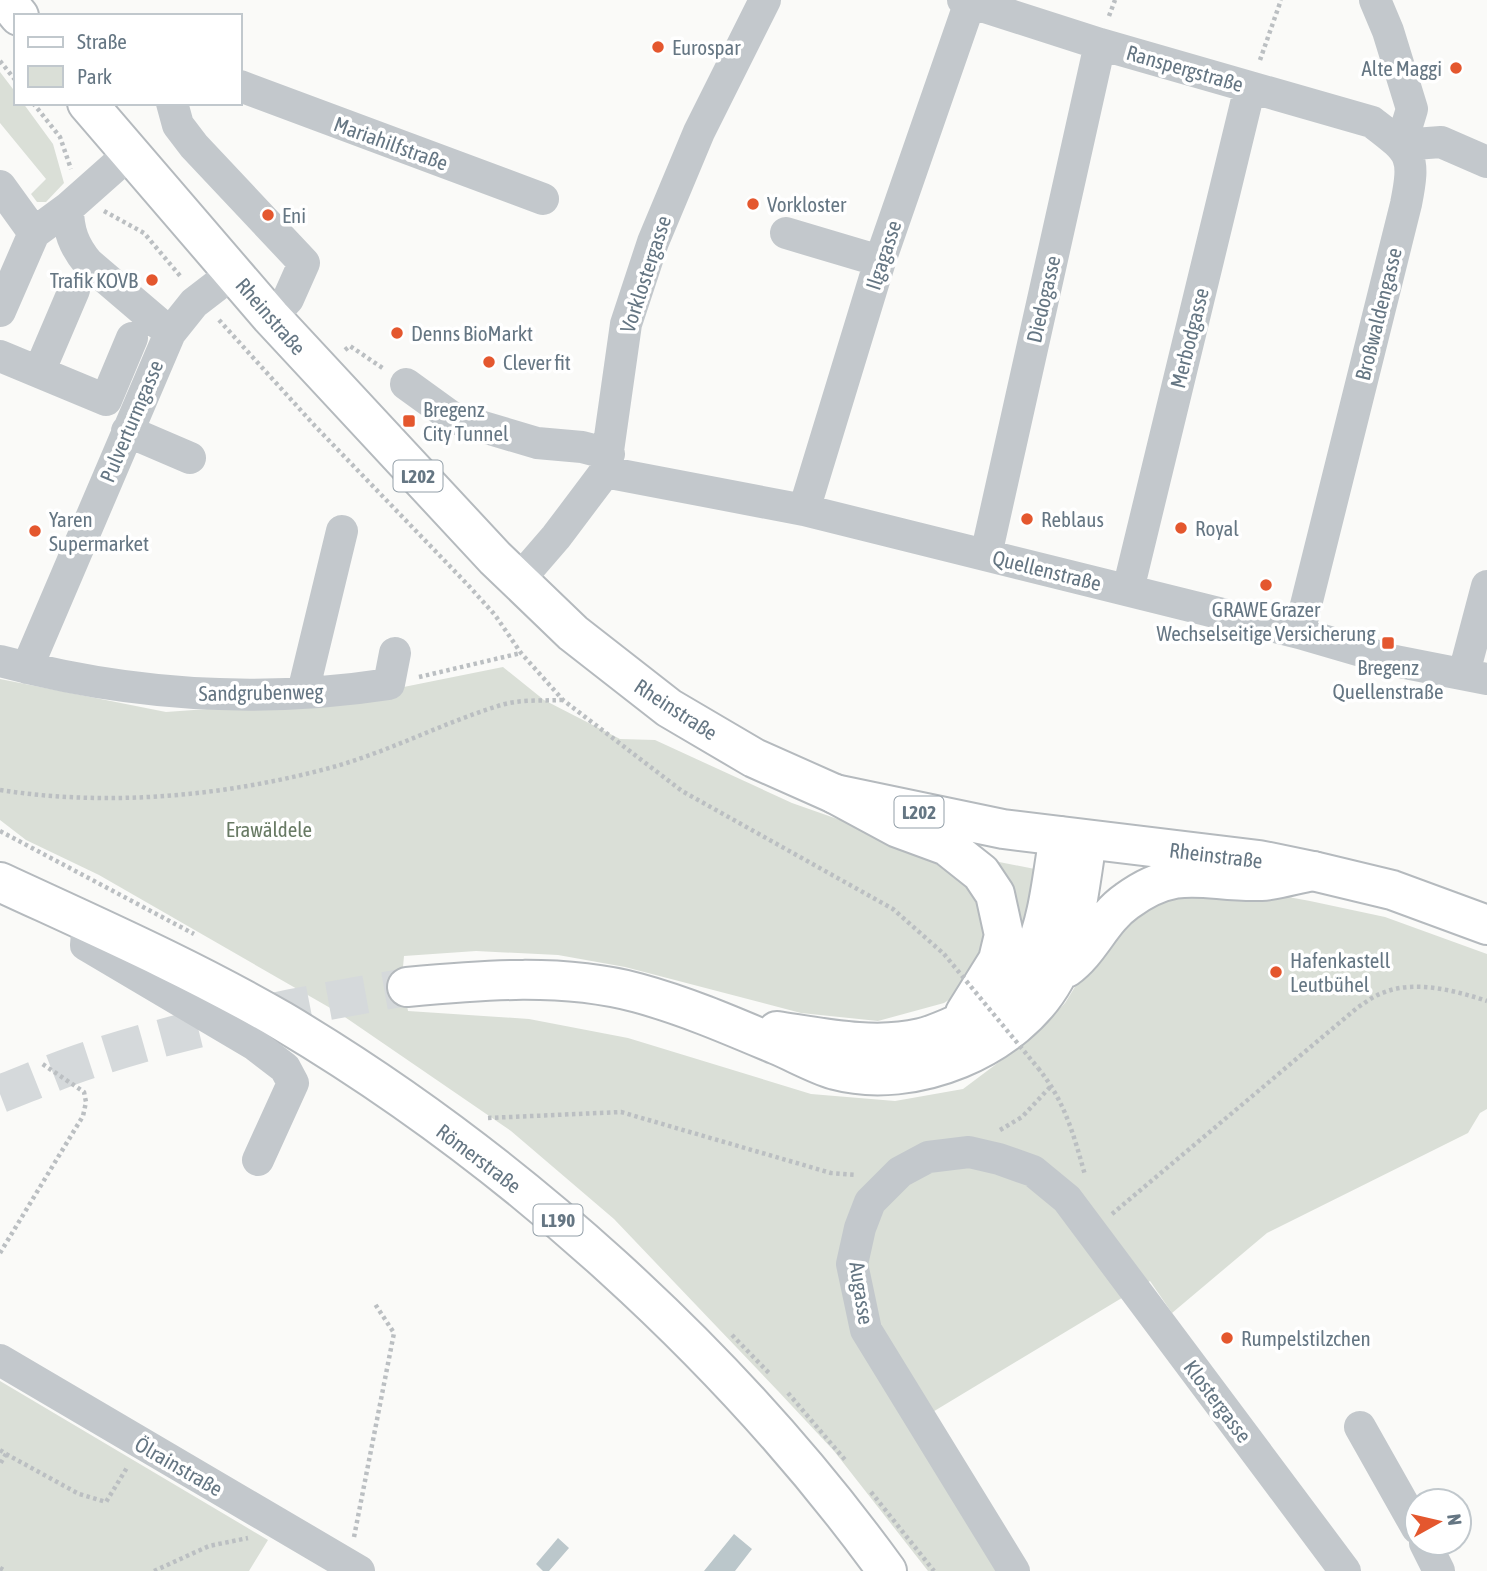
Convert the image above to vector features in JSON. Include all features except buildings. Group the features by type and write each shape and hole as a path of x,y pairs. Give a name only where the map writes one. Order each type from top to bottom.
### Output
{"main road":[{"path":"6,0 17,14"},
{"name":"Rheinstraße","path":"89,105 271,317 518,581 573,633 669,708 754,758 835,794 981,825 1259,860 1313,870 1392,890 1487,925"},
{"path":"835,794 898,828 947,846 981,873 995,894 1004,935 998,960 959,1024"},
{"path":"407,988 527,979 637,993 730,1025 835,1070 883,1073 926,1070 960,1058 1016,1024 1040,1001 1056,976 1075,913 1073,838"},
{"path":"730,1025 871,1042 923,1038 984,1013 1007,996 1032,956 1073,838"},
{"path":"1056,976 1079,959 1103,922 1126,901 1155,883 1188,875 1261,881 1313,870"},
{"name":"Römerstraße","path":"0,882 88,923 280,1021 375,1080 503,1175 578,1236 683,1334 836,1501 887,1571"}],"street":[{"name":"Vorklostergasse","path":"518,581 556,537 607,463 626,324 653,242 699,132 765,0"},
{"path":"1376,0 1412,108 1401,145 1441,142 1487,162"},
{"name":"Ranspergstraße","path":"966,1 1100,44 1372,122 1401,145"},
{"name":"Ilgagasse","path":"804,510 880,261 966,1"},
{"name":"Diedogasse","path":"986,555 1100,44"},
{"name":"Mariahilfstraße","path":"242,87 543,199"},
{"name":"Merbodgasse","path":"1128,590 1250,87"},
{"path":"173,105 178,125 194,146 304,263 288,299 271,317"},
{"name":"Broßwaldengasse","path":"1300,633 1413,171 1401,145"},
{"path":"0,311 34,233 68,208 130,153"},
{"path":"0,186 34,233"},
{"path":"68,208 68,224 78,251 170,333"},
{"path":"786,233 880,261"},
{"name":"Pulverturmgasse","path":"13,665 127,431 170,333 194,303 233,273"},
{"path":"39,372 74,290"},
{"path":"0,356 106,400 132,338"},
{"name":"Quellenstraße","path":"405,384 453,418 537,443 582,447 607,463 1300,633 1395,661 1476,676"},
{"path":"127,431 190,458"},
{"path":"303,692 342,531"},
{"path":"1476,676 1487,586"},
{"path":"389,684 395,653"},
{"name":"Sandgrubenweg","path":"13,665 177,693 266,695 340,691 389,684"},
{"path":"88,923 86,945 255,1045 285,1068 293,1083 258,1160"},
{"name":"Augasse","path":"1014,1571 866,1330 852,1264 860,1228 870,1202 900,1172 929,1157 970,1152 1033,1171 1067,1199 1090,1232"},
{"name":"Klostergasse","path":"1090,1232 1345,1571"},
{"name":"Ölrainstraße","path":"0,1360 354,1568"},
{"path":"1360,1427 1403,1503"}],"path":[{"path":"1250,87 1281,0"},
{"path":"0,61 14,78"},
{"path":"35,105 60,137 73,174"},
{"path":"106,213 144,233 176,271"},
{"path":"222,323 315,426 468,585 495,615 521,653 563,700 682,791 893,909 944,954 1052,1084 1070,1119 1088,1185"},
{"path":"319,370 350,346 405,384"},
{"path":"389,684 521,653"},
{"path":"0,790 31,795 101,797 235,789 334,767 429,734 499,705 563,700"},
{"path":"1090,1232 1357,1008 1386,991 1415,986 1465,994 1487,1001"},
{"path":"0,1253 83,1116 86,1102 84,1092 41,1063"},
{"path":"970,1152 1022,1117 1052,1084"},
{"path":"488,1118 621,1112 831,1173 873,1177 886,1185"},
{"path":"354,1568 394,1333 375,1304"},
{"path":"0,1450 79,1494 106,1502 129,1463"},
{"path":"0,1464 6,1454"},
{"path":"154,1571 209,1546 257,1537 268,1518"},
{"path":"0,1568 5,1571"}],"green space":[{"path":"0,72 14,90 14,105 24,105 53,144 64,183 46,202 37,202 31,194 46,179 0,123"},
{"name":"Erawäldele","path":"503,667 544,700 620,739 655,740 792,803 931,852 984,899 990,949 964,990 944,1003 878,1021 801,1013 625,967 558,955 476,951 404,956 402,978 408,1011 529,1019 628,1038 811,1094 895,1101 963,1089 1031,1038 1065,1003 1109,932 1168,894 1272,894 1385,917 1487,954 1487,1109 1480,1113 1468,1133 1267,1233 1172,1313 1150,1281 931,1413 1026,1571 928,1571 834,1451 778,1391 614,1219 511,1131 339,1013 99,875 26,840 0,820 0,679 166,712 344,699"},
{"path":"994,861 1040,870 1019,962"},
{"path":"0,1381 268,1540 249,1571 0,1571"}],"shaded area":[{"path":"734,1534 752,1549 735,1571 704,1571"},
{"path":"558,1538 569,1548 549,1571 543,1571 536,1564"}],"tunnel":[{"path":"0,1094 133,1046 210,1026 407,987"}],"place":[{"name":"Eurospar","path":"658,47"},
{"name":"Alte Maggi","path":"1456,68"},
{"name":"Vorkloster","path":"753,204"},
{"name":"Eni","path":"268,215"},
{"name":"Trafik KOVB","path":"152,280"},
{"name":"Denns BioMarkt","path":"397,333"},
{"name":"Clever fit","path":"489,362"},
{"name":"Bregenz City Tunnel","path":"409,421"},
{"name":"Reblaus","path":"1027,519"},
{"name":"Royal","path":"1181,528"},
{"name":"Yaren Supermarket","path":"35,531"},
{"name":"GRAWE Grazer Wechselseitige Versicherung","path":"1266,585"},
{"name":"Bregenz Quellenstraße","path":"1388,643"},
{"name":"Hafenkastell Leutbühel","path":"1276,972"},
{"name":"Rumpelstilzchen","path":"1227,1338"}]}
